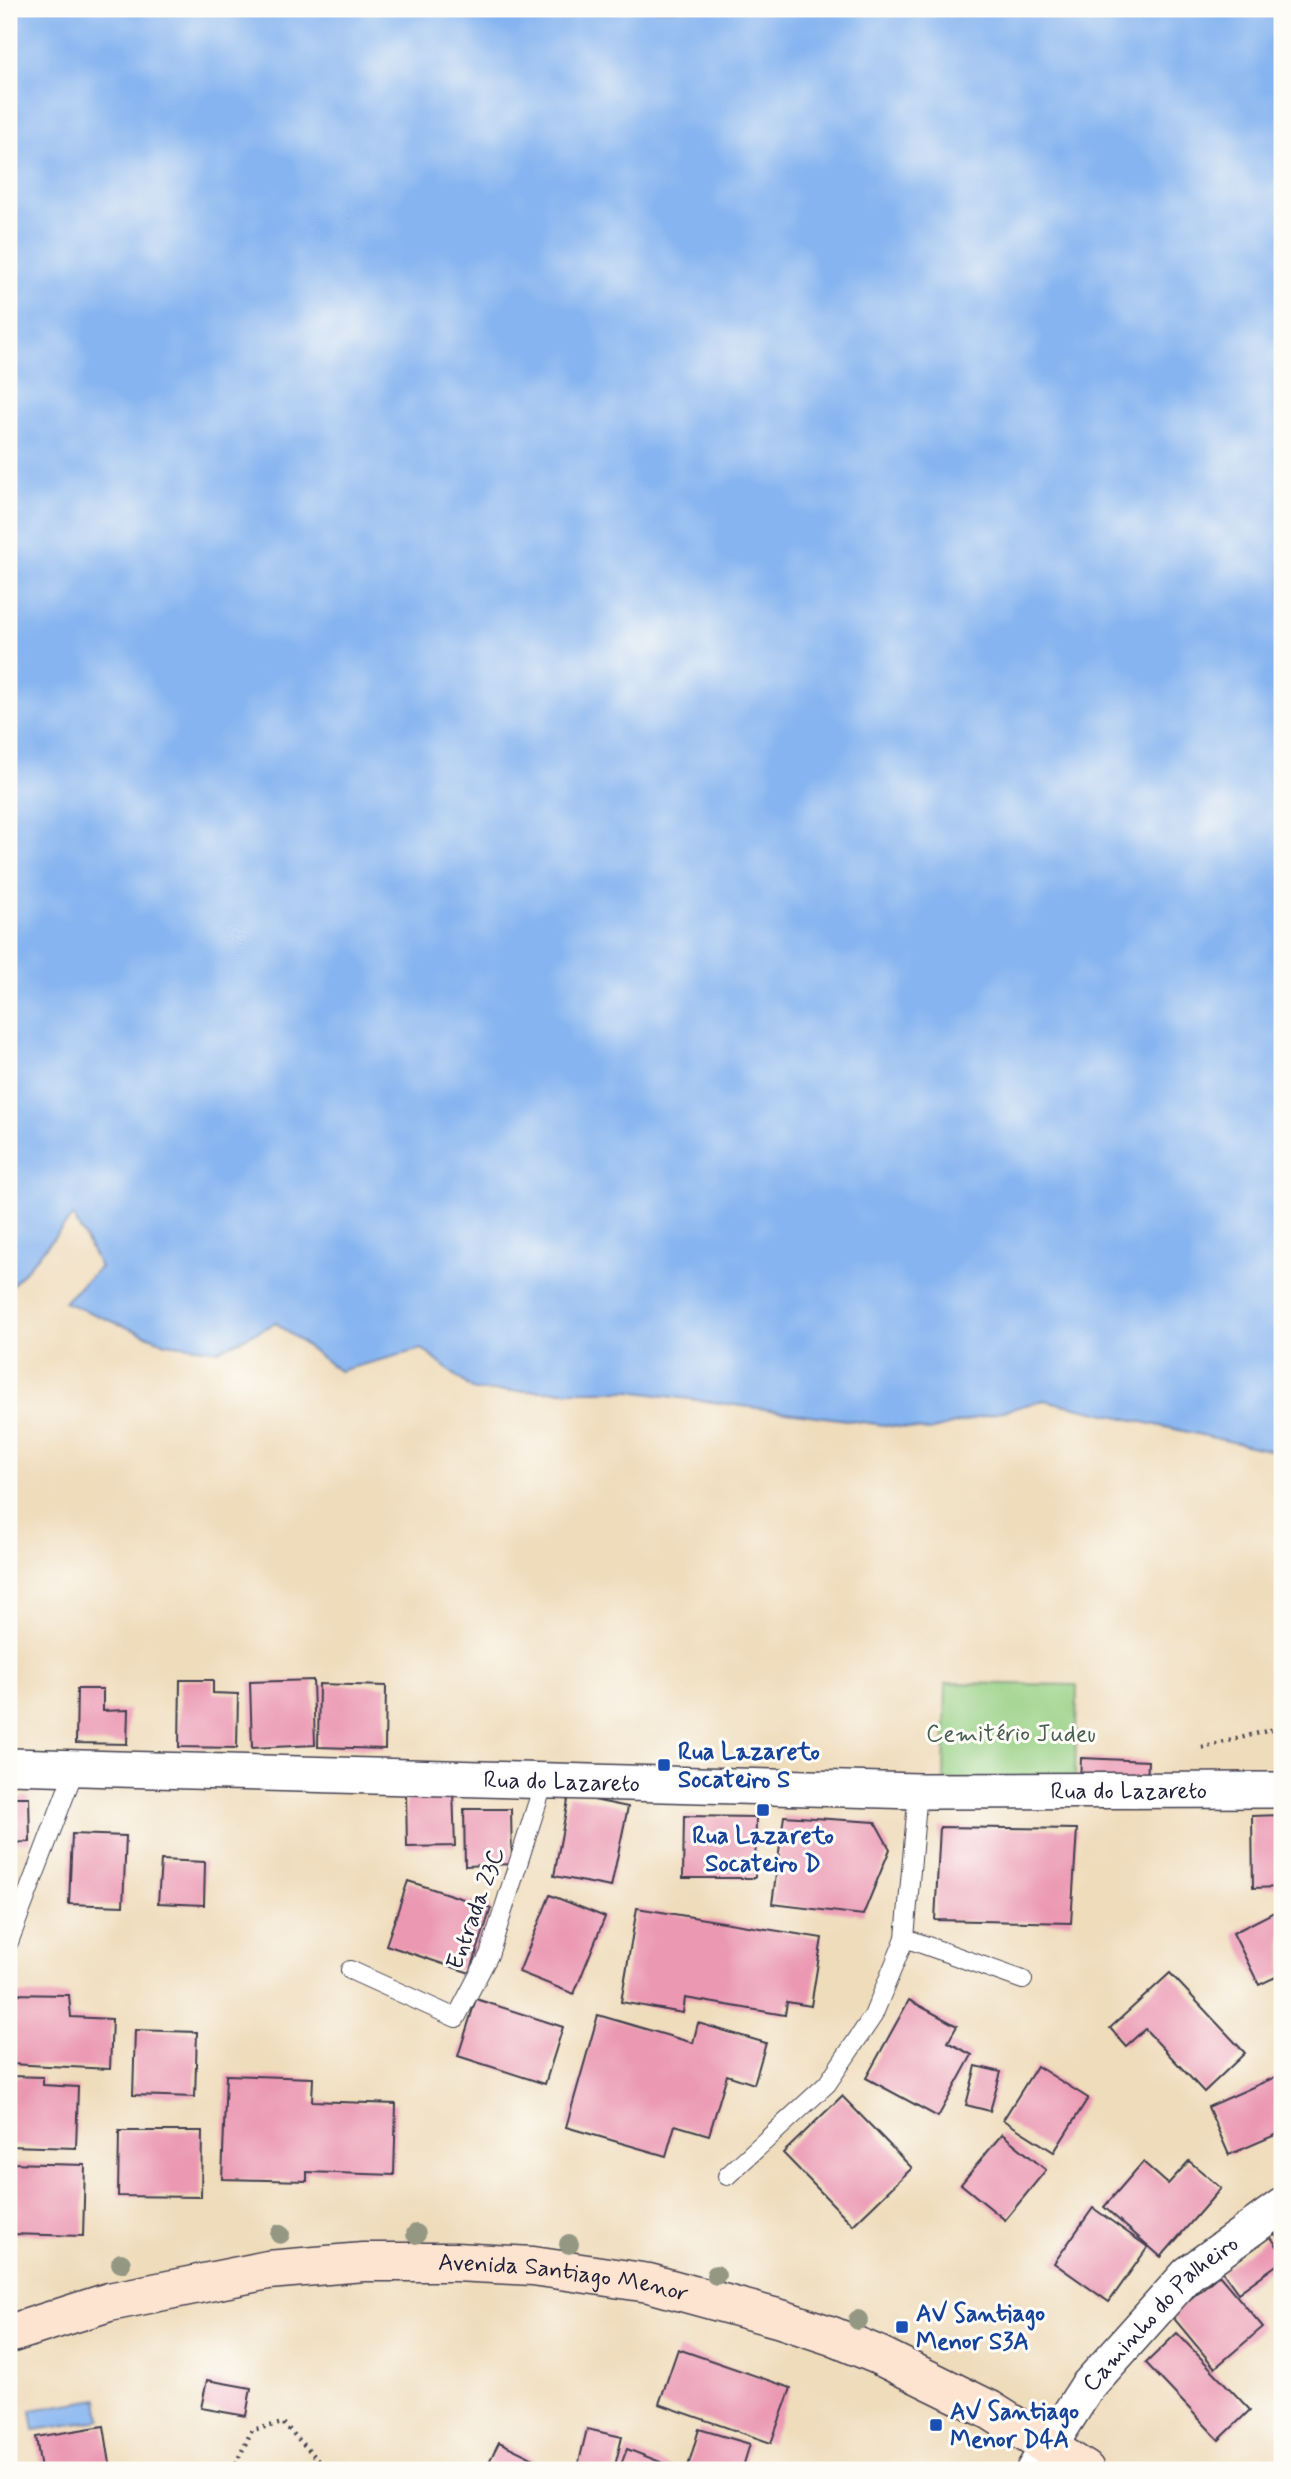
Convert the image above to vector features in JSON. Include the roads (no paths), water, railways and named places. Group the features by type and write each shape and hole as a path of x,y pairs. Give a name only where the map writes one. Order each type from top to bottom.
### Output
{"main road":[{"name":"Avenida Santiago Menor","path":"9,2334 109,2302 268,2270 363,2262 455,2262 533,2266 649,2283 781,2319 832,2336 878,2355 989,2410 1042,2459 1085,2470"}],"street":[{"name":"Rua do Lazareto","path":"9,1766 918,1791 1282,1790"},
{"name":"Caminho do Palheiro","path":"1042,2459 1087,2387 1188,2274 1282,2206"}],"lane":[{"path":"9,1942 76,1766"},
{"name":"Entrada 23C","path":"350,1970 456,2018 489,1955 544,1782"},
{"path":"727,2176 827,2084 873,2016 905,1938 918,1791"},
{"path":"905,1938 1023,1980"}],"water":[{"path":"9,9 1282,9 1282,1453 1044,1400 929,1431 629,1391 475,1391 422,1349 339,1371 276,1323 219,1350 166,1343 64,1302 100,1267 73,1216 9,1289"},
{"path":"98,2399 101,2420 34,2430 31,2410"}],"place":[{"name":"Rua Lazareto Socateiro S","path":"664,1765"},
{"name":"Rua Lazareto Socateiro D","path":"763,1810"},
{"name":"AV Santiago Menor S3A","path":"902,2327"},
{"name":"AV Santiago Menor D4A","path":"936,2425"}],"park label":[{"name":"Cemitério Judeu","path":"1011,1733"}]}
